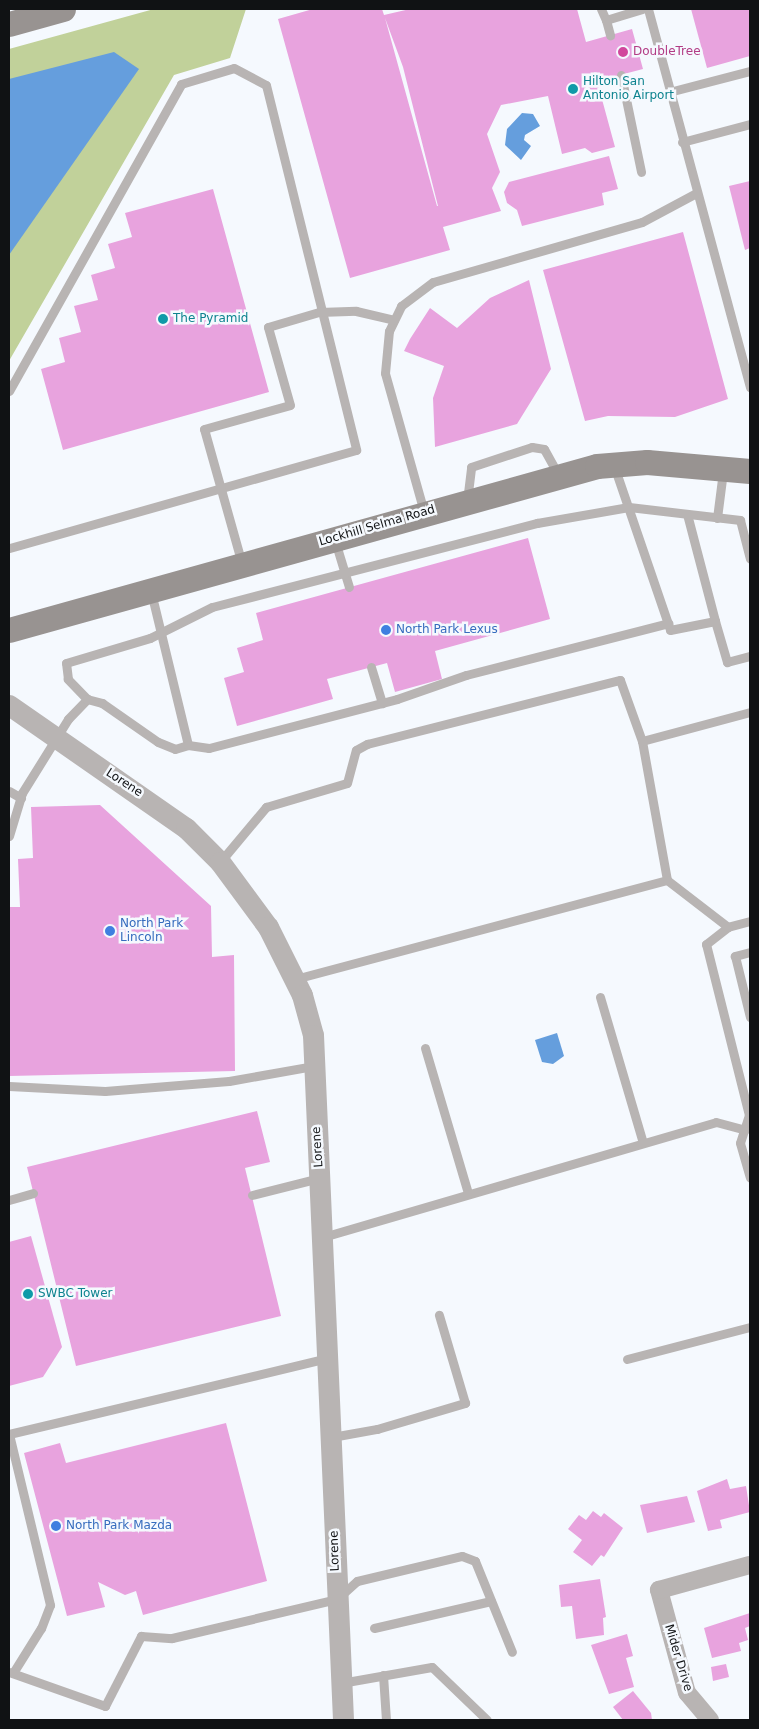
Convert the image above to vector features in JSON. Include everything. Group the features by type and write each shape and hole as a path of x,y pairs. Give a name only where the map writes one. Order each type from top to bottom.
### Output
{"main road":[{"path":"9,24 64,9"},
{"name":"Lockhill Selma Road","path":"9,630 467,501 559,476 613,464 647,462 723,471 750,471"}],"street":[{"name":"Lorene","path":"9,705 55,739 152,801 220,862 268,927 295,979 313,1035 312,1066 329,1358 340,1683 343,1720"},
{"name":"Mider Drive","path":"710,1720 686,1693 660,1590 750,1565"}],"lane":[{"path":"601,9 610,35"},
{"path":"606,20 642,9"},
{"path":"648,9 682,142 750,388"},
{"path":"9,391 181,84 234,68 266,85 319,312 356,450 9,548"},
{"path":"669,92 750,71"},
{"path":"621,75 641,172"},
{"path":"682,142 750,124"},
{"path":"424,513 385,373 389,331 401,306 433,282 642,222 696,193"},
{"path":"242,564 222,487 204,429 290,405 268,327 319,312 356,311 394,320"},
{"path":"467,501 471,467 532,448 544,449 559,476"},
{"path":"613,464 670,630 715,621"},
{"path":"717,518 723,471"},
{"path":"668,623 466,675 382,703 218,746 188,745 175,749 158,742 102,703 88,699 68,679 66,663 162,633 212,607 537,523 629,507 740,520 750,559"},
{"path":"687,514 727,662 750,656"},
{"path":"334,538 349,587"},
{"path":"151,590 188,745"},
{"path":"371,667 382,703"},
{"path":"220,862 266,806 347,783 356,750 367,744 620,680 642,741 667,880 728,927"},
{"path":"9,836 21,798 55,739 79,704 88,699"},
{"path":"642,741 750,712"},
{"path":"9,791 21,798"},
{"path":"295,979 667,880"},
{"path":"750,921 728,927 706,944 749,1115 740,1143 750,1178"},
{"path":"750,952 735,956 750,1017"},
{"path":"600,997 643,1143"},
{"path":"424,1048 468,1193"},
{"path":"9,1086 105,1091 229,1081 312,1066"},
{"path":"322,1237 716,1122 744,1130"},
{"path":"252,1195 320,1178"},
{"path":"9,1200 33,1193"},
{"path":"332,1437 377,1429 465,1403 439,1315"},
{"path":"628,1359 750,1327"},
{"path":"329,1358 9,1434 50,1605 41,1628 11,1672 105,1706 141,1636 172,1638 337,1599 357,1581 462,1556 475,1561 512,1652"},
{"path":"374,1628 491,1601"},
{"path":"340,1683 432,1667 487,1720"},
{"path":"383,1675 386,1720"}],"green space":[{"path":"154,9 246,9 230,58 174,75 9,361 9,49"}],"water":[{"path":"114,52 139,69 9,255 9,79"},
{"path":"522,113 533,114 540,126 525,135 524,140 531,146 521,160 505,145 507,129"},
{"path":"557,1033 564,1056 553,1064 542,1062 535,1040"}],"building":[{"path":"313,9 382,9 384,15 410,9 577,9 586,42 632,29 643,69 597,81 615,147 592,153 585,148 562,154 548,96 501,105 487,134 500,172 492,188 501,211 443,227 450,250 350,278 278,19","holes":["385,18 403,67 438,206"]},
{"path":"691,9 750,9 750,56 707,68"},
{"path":"609,156 618,189 602,193 604,205 522,226 517,210 507,203 504,192 509,182"},
{"path":"750,181 750,248 745,250 729,186"},
{"name":"The Pyramid","path":"213,189 269,392 63,450 41,369 65,362 59,338 81,332 74,306 98,300 91,275 115,268 108,244 132,237 125,213"},
{"path":"683,232 728,399 675,417 608,416 585,421 543,270"},
{"path":"529,280 551,369 517,424 435,447 433,398 444,366 404,351 410,339 430,308 457,328 490,298"},
{"name":"North Park Lexus","path":"528,538 550,619 435,651 442,679 395,692 387,663 327,679 333,699 237,726 224,678 244,672 237,648 263,640 256,613"},
{"name":"North Park Lincoln","path":"100,805 211,906 212,957 234,955 235,1071 9,1076 9,907 20,907 18,859 33,858 31,807"},
{"path":"257,1111 270,1162 245,1168 281,1316 76,1366 27,1167"},
{"name":"SWBC Tower","path":"31,1236 62,1347 43,1377 9,1386 9,1242"},
{"path":"226,1423 267,1581 143,1615 136,1591 125,1595 98,1582 105,1607 67,1616 24,1453 60,1443 66,1463"},
{"path":"727,1479 730,1489 746,1486 750,1512 720,1520 722,1528 708,1531 697,1491"},
{"path":"687,1496 695,1522 647,1533 640,1505"},
{"path":"593,1511 601,1517 604,1513 623,1528 604,1557 601,1555 592,1566 573,1552 582,1540 568,1529 579,1515 586,1520"},
{"path":"600,1579 606,1617 603,1618 604,1635 576,1639 572,1606 561,1607 559,1585"},
{"path":"750,1613 750,1626 745,1628 748,1640 739,1643 741,1651 712,1658 704,1628"},
{"path":"627,1634 633,1656 626,1658 634,1687 609,1694 591,1645"},
{"path":"726,1664 729,1677 713,1681 711,1667"},
{"path":"633,1691 651,1713 652,1720 623,1720 613,1707"}],"place":[{"name":"DoubleTree","path":"623,52"},
{"name":"Hilton San Antonio Airport","path":"573,89"},
{"name":"The Pyramid","path":"163,319"},
{"name":"North Park Lexus","path":"386,630"},
{"name":"North Park Lincoln","path":"110,931"},
{"name":"SWBC Tower","path":"28,1294"},
{"name":"North Park Mazda","path":"56,1526"}]}
